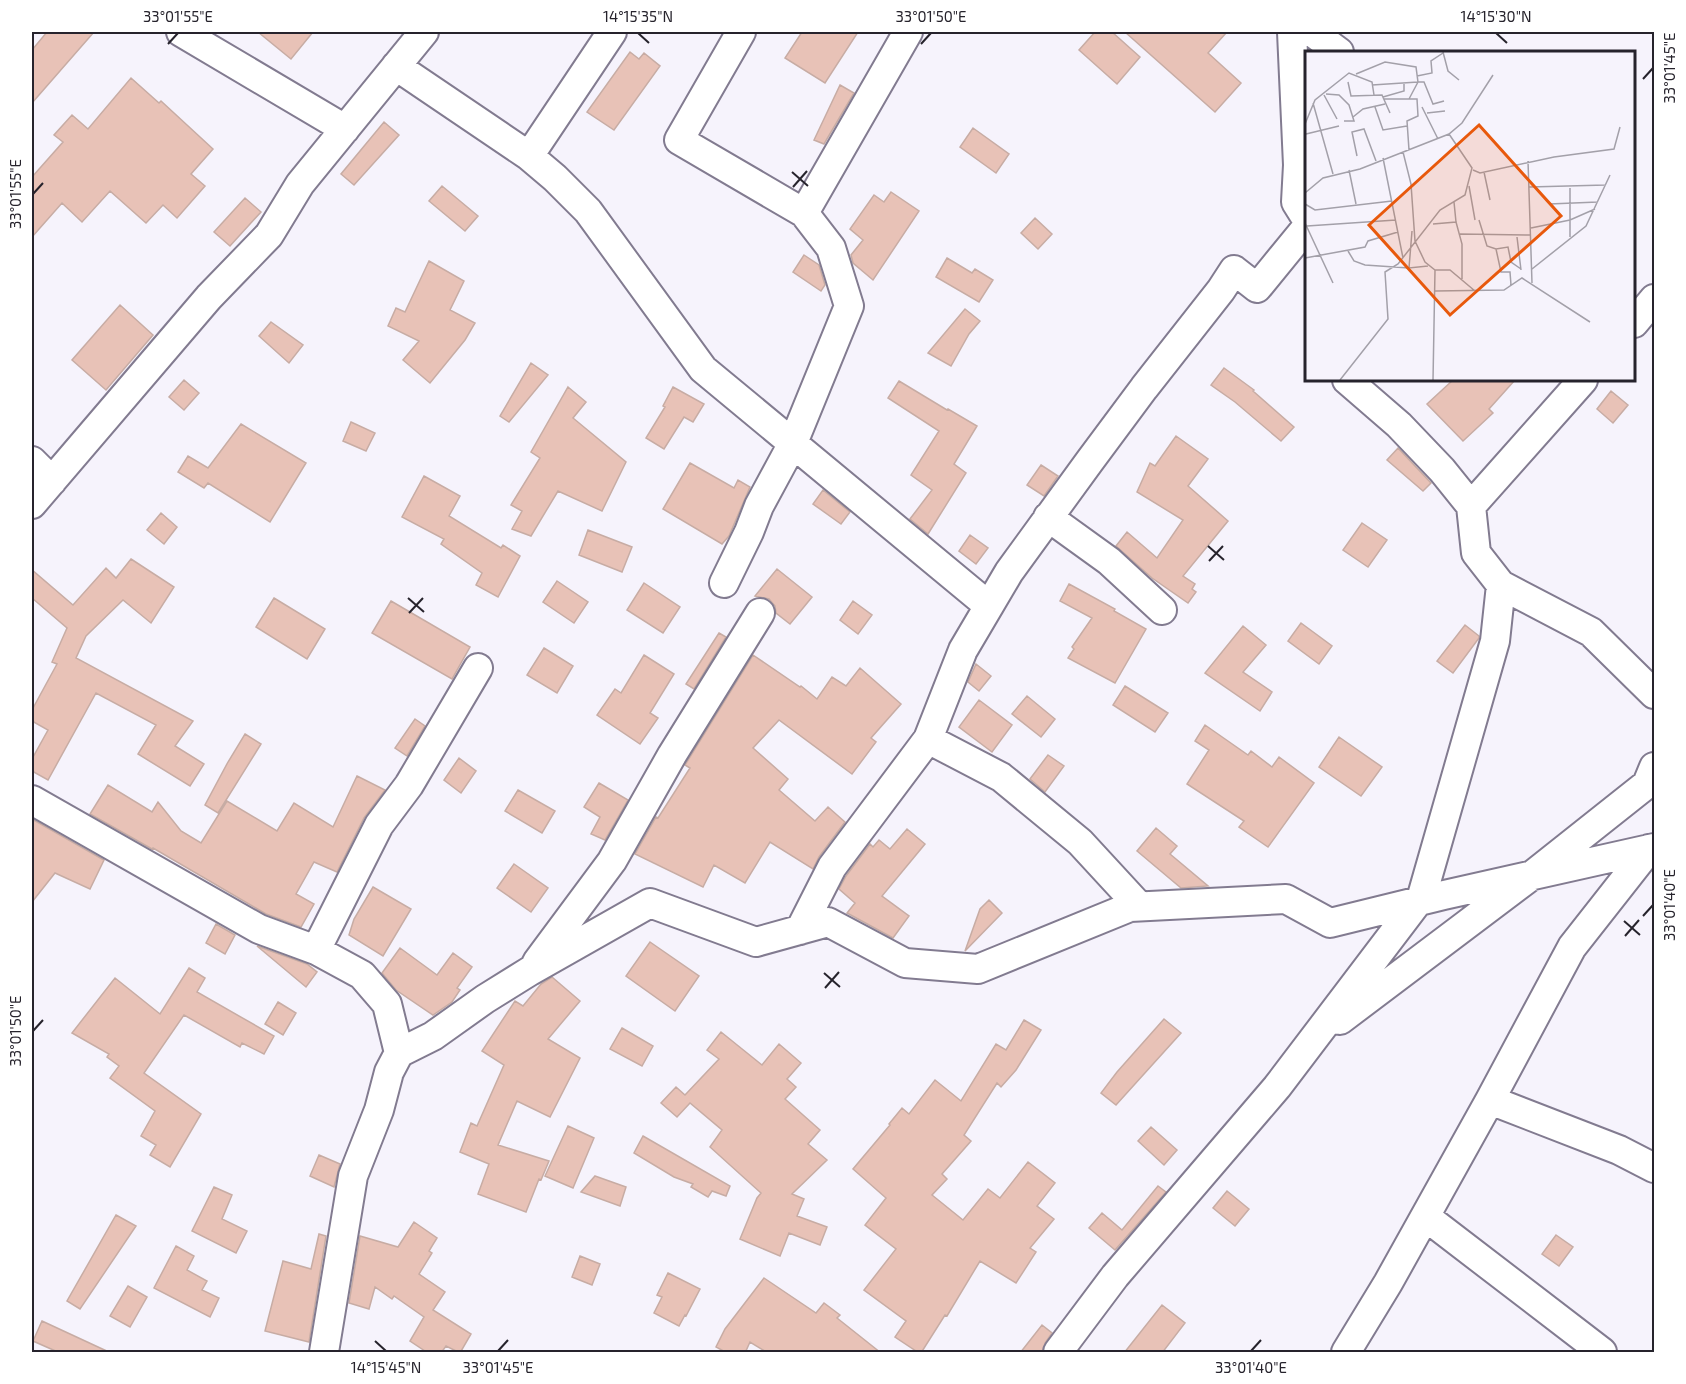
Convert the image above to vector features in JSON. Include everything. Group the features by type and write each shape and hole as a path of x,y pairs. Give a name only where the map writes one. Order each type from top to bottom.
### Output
{"street":[{"path":"182,32 345,129"},
{"path":"32,504 209,297 268,235 300,184 424,32"},
{"path":"529,156 612,32"},
{"path":"724,583 759,506 793,443 849,306 831,248 804,213 679,140 741,32"},
{"path":"804,213 908,32"},
{"path":"1292,32 1298,165 1296,202 1305,216"},
{"path":"1312,32 1338,51"},
{"path":"396,66 529,156 555,178 588,211 703,369 989,606"},
{"path":"800,930 832,867 928,739 963,650 1009,573 1048,517 1234,270 1257,288 1305,229"},
{"path":"1635,322 1654,299"},
{"path":"1348,381 1399,425 1442,470 1471,506 1476,553 1500,585 1591,632 1654,694"},
{"path":"1471,506 1582,381"},
{"path":"32,461 52,481"},
{"path":"1048,517 1109,561 1162,610"},
{"path":"1058,1353 1115,1276 1277,1087 1422,896 1495,641 1500,585"},
{"path":"530,971 612,861 672,755 760,613"},
{"path":"316,950 379,825 409,785 478,668"},
{"path":"928,739 1001,777 1080,842 1139,906"},
{"path":"1312,1040 1531,876 1647,783 1654,767"},
{"path":"32,801 259,929 316,950 362,975 387,1004 399,1053"},
{"path":"324,1353 353,1176 379,1110 389,1072 399,1053 433,1036 530,971 650,903 756,942 828,922 905,963 978,969 1130,907 1286,899 1330,923 1652,848"},
{"path":"1346,1353 1425,1217 1572,947 1652,848"},
{"path":"1490,1100 1619,1150 1654,1168"},
{"path":"1425,1217 1602,1353"}],"building":[{"path":"47,32 94,32 32,103 32,50"},
{"path":"258,32 313,32 291,59"},
{"path":"802,32 858,32 825,83 785,58"},
{"path":"1095,32 1112,32 1140,57 1117,84 1079,50"},
{"path":"1125,32 1227,32 1208,53 1241,83 1215,112"},
{"path":"630,52 639,59 644,53 660,66 614,130 587,112"},
{"path":"131,78 159,103 161,101 213,149 191,174 205,186 177,218 163,205 146,223 110,191 82,222 62,203 32,237 32,177 63,142 54,135 72,115 88,129"},
{"path":"840,85 854,93 824,144 814,140"},
{"path":"384,122 399,135 354,185 341,174"},
{"path":"973,128 1009,154 996,173 960,147"},
{"path":"442,186 478,216 465,231 429,201"},
{"path":"891,192 919,211 873,280 853,263 851,255 863,240 850,229 874,195 884,202"},
{"path":"245,198 261,212 230,246 214,232"},
{"path":"1035,218 1052,234 1038,249 1021,233"},
{"path":"804,255 819,265 825,285 821,291 793,272"},
{"path":"947,258 972,273 975,269 993,280 979,302 936,277"},
{"path":"429,261 464,281 450,310 475,323 465,340 430,383 403,360 419,341 388,326 396,308 405,312"},
{"path":"120,305 153,335 106,390 72,360"},
{"path":"965,309 980,321 969,334 951,366 928,353"},
{"path":"271,322 303,345 289,363 259,336"},
{"path":"531,363 548,375 509,422 500,416"},
{"path":"1224,368 1254,390 1294,427 1281,441 1211,385"},
{"path":"184,380 199,393 184,410 169,397"},
{"path":"899,381 977,426 954,464 966,473 928,534 910,519 932,490 911,475 939,431 888,398"},
{"path":"1452,381 1514,381 1489,409 1493,413 1463,441 1427,404"},
{"path":"568,387 586,402 573,418 626,462 602,511 558,491 531,536 512,529 522,511 511,505 540,458 531,452"},
{"path":"673,387 704,404 693,422 684,417 664,449 646,438 665,407 663,406"},
{"path":"1611,391 1628,405 1613,423 1597,409"},
{"path":"351,422 375,433 366,451 343,441"},
{"path":"241,424 306,463 270,522 208,483 204,488 178,472 188,456 208,468"},
{"path":"1176,436 1208,459 1188,486 1228,521 1183,576 1195,584 1192,589 1196,592 1188,603 1152,578 1116,546 1127,532 1157,558 1183,520 1137,492 1150,463 1155,466"},
{"path":"1398,448 1431,483 1423,491 1387,460"},
{"path":"690,463 734,488 738,480 750,487 729,536 722,544 663,509"},
{"path":"1041,465 1058,476 1044,496 1027,485"},
{"path":"424,476 460,496 449,516 501,548 503,545 520,556 498,597 476,585 482,573 441,544 444,539 402,517"},
{"path":"823,490 850,512 841,524 813,504"},
{"path":"161,513 177,527 164,544 147,530"},
{"path":"1362,523 1387,540 1368,567 1343,550"},
{"path":"588,530 632,547 622,572 579,555"},
{"path":"970,535 988,548 976,564 959,551"},
{"path":"131,559 174,587 151,623 123,600 86,636 76,658 193,721 175,746 204,764 190,786 138,754 156,725 96,693 48,780 32,771 32,759 48,730 32,721 32,710 57,664 52,662 67,628 32,598 32,570 73,605 106,568 116,578"},
{"path":"777,569 812,597 790,624 776,613 775,606 769,599 755,596"},
{"path":"557,581 588,602 574,623 543,602"},
{"path":"644,583 680,607 663,633 627,610"},
{"path":"1069,584 1146,629 1115,683 1068,658 1074,649 1072,647 1092,618 1060,601"},
{"path":"274,598 325,629 307,659 256,627"},
{"path":"391,601 470,647 452,679 372,633"},
{"path":"853,601 872,615 858,634 840,620"},
{"path":"1301,623 1332,646 1319,664 1288,641"},
{"path":"1465,625 1479,638 1453,673 1437,661"},
{"path":"1243,626 1266,645 1243,672 1272,692 1260,711 1205,673"},
{"path":"719,633 726,637 694,689 686,684"},
{"path":"544,648 573,666 557,693 527,675"},
{"path":"644,655 674,674 650,713 658,718 640,744 597,715 615,689 621,693"},
{"path":"753,655 817,699 832,677 846,686 860,668 901,704 871,738 876,742 852,774 779,720 753,748 788,779 779,790 815,821 828,807 845,822 813,869 770,842 745,883 714,865 703,887 635,854 656,817 658,818 690,768 685,765"},
{"path":"976,664 991,676 979,691 968,682"},
{"path":"1125,686 1168,713 1155,732 1113,705"},
{"path":"1027,696 1055,719 1041,737 1012,714"},
{"path":"979,700 1012,725 992,752 959,727"},
{"path":"415,719 425,726 407,756 395,748"},
{"path":"1205,725 1248,755 1251,751 1272,767 1279,757 1314,783 1268,847 1239,827 1244,821 1187,784 1209,750 1195,741"},
{"path":"245,734 261,744 218,813 205,805"},
{"path":"1339,737 1382,767 1361,796 1319,767"},
{"path":"1048,755 1064,766 1045,792 1030,779"},
{"path":"459,758 476,771 461,793 444,780"},
{"path":"357,776 385,790 364,818 337,872 314,862 296,894 314,904 301,927 266,914 90,814 108,785 152,812 158,802 181,831 201,843 227,801 277,831 294,803 333,827"},
{"path":"599,783 628,800 605,840 591,834 600,817 584,807"},
{"path":"518,790 555,811 542,833 505,811"},
{"path":"32,819 104,860 90,889 55,873 32,902"},
{"path":"1156,828 1177,846 1170,854 1208,886 1181,888 1137,851"},
{"path":"907,829 925,844 882,896 909,916 893,938 847,913 855,903 839,889 870,844 873,847 879,840 890,849"},
{"path":"514,864 548,888 531,912 497,888"},
{"path":"373,887 411,909 383,956 349,935 354,919"},
{"path":"989,900 1002,913 965,951 980,909"},
{"path":"216,924 235,935 225,954 206,943"},
{"path":"650,942 699,976 675,1011 626,976"},
{"path":"257,946 307,964 317,972 306,987"},
{"path":"400,948 437,975 453,953 472,967 457,988 460,990 452,1002 433,1015 396,990 382,973"},
{"path":"189,968 205,978 197,992 274,1036 264,1054 242,1043 240,1047 184,1015 144,1073 201,1114 170,1167 150,1155 156,1145 141,1136 155,1111 110,1078 119,1066 107,1057 109,1054 72,1033 115,978 160,1014"},
{"path":"552,977 580,1001 548,1039 580,1058 550,1117 517,1101 498,1145 549,1161 526,1212 478,1194 489,1164 460,1152 471,1123 477,1126 504,1065 482,1051 515,1001 523,1006 541,984"},
{"path":"278,1002 296,1013 283,1035 265,1024"},
{"path":"1164,1019 1181,1033 1116,1105 1101,1093"},
{"path":"1024,1020 1041,1030 1016,1070 1001,1087 997,1083 964,1135 971,1141 942,1174 947,1179 932,1195 963,1220 988,1189 1000,1198 1028,1162 1055,1183 1037,1206 1054,1219 1030,1248 1036,1252 1016,1283 980,1261 947,1316 945,1315 919,1353 895,1337 906,1321 864,1290 896,1249 865,1225 886,1198 853,1169 902,1108 909,1114 935,1080 961,1101 996,1044 1006,1050"},
{"path":"622,1028 653,1046 642,1066 610,1049"},
{"path":"721,1032 762,1065 779,1044 801,1063 787,1079 796,1087 785,1099 820,1130 808,1144 827,1160 792,1194 804,1199 797,1216 827,1227 820,1245 789,1233 780,1256 740,1239 761,1193 710,1147 722,1130 690,1103 677,1117 661,1103 676,1087 685,1095 719,1059 707,1050"},
{"path":"568,1126 594,1138 573,1188 545,1176"},
{"path":"1151,1127 1177,1150 1164,1165 1138,1141"},
{"path":"643,1136 730,1186 726,1196 712,1191 708,1197 691,1187 693,1184 674,1177 634,1153"},
{"path":"319,1155 340,1164 334,1187 310,1176"},
{"path":"595,1176 626,1187 620,1206 581,1192"},
{"path":"1158,1186 1166,1192 1115,1250 1089,1228 1102,1213 1122,1230"},
{"path":"214,1187 232,1195 222,1219 247,1231 236,1253 192,1231"},
{"path":"1227,1191 1249,1209 1235,1226 1213,1208"},
{"path":"116,1215 136,1226 80,1309 67,1301"},
{"path":"414,1222 437,1238 429,1251 432,1253 419,1274 445,1292 433,1310 471,1334 460,1353 446,1346 441,1353 428,1353 410,1341 424,1317 394,1296 392,1299 375,1287 369,1309 349,1303 360,1236 398,1247"},
{"path":"319,1234 326,1236 309,1342 265,1331 283,1261 311,1269"},
{"path":"1556,1235 1573,1247 1559,1266 1542,1254"},
{"path":"176,1246 194,1256 187,1270 207,1281 202,1290 219,1298 210,1317 154,1288"},
{"path":"580,1256 600,1264 592,1285 572,1277"},
{"path":"668,1273 700,1289 679,1326 654,1313 662,1297 657,1295"},
{"path":"764,1278 816,1313 824,1303 840,1315 837,1318 881,1353 768,1353 750,1342 745,1353 727,1353 716,1347 725,1329"},
{"path":"128,1286 147,1297 130,1327 110,1316"},
{"path":"1162,1305 1185,1323 1162,1353 1124,1353"},
{"path":"42,1321 111,1353 60,1353 33,1341"},
{"path":"1042,1325 1052,1333 1042,1353 1020,1353"}]}
